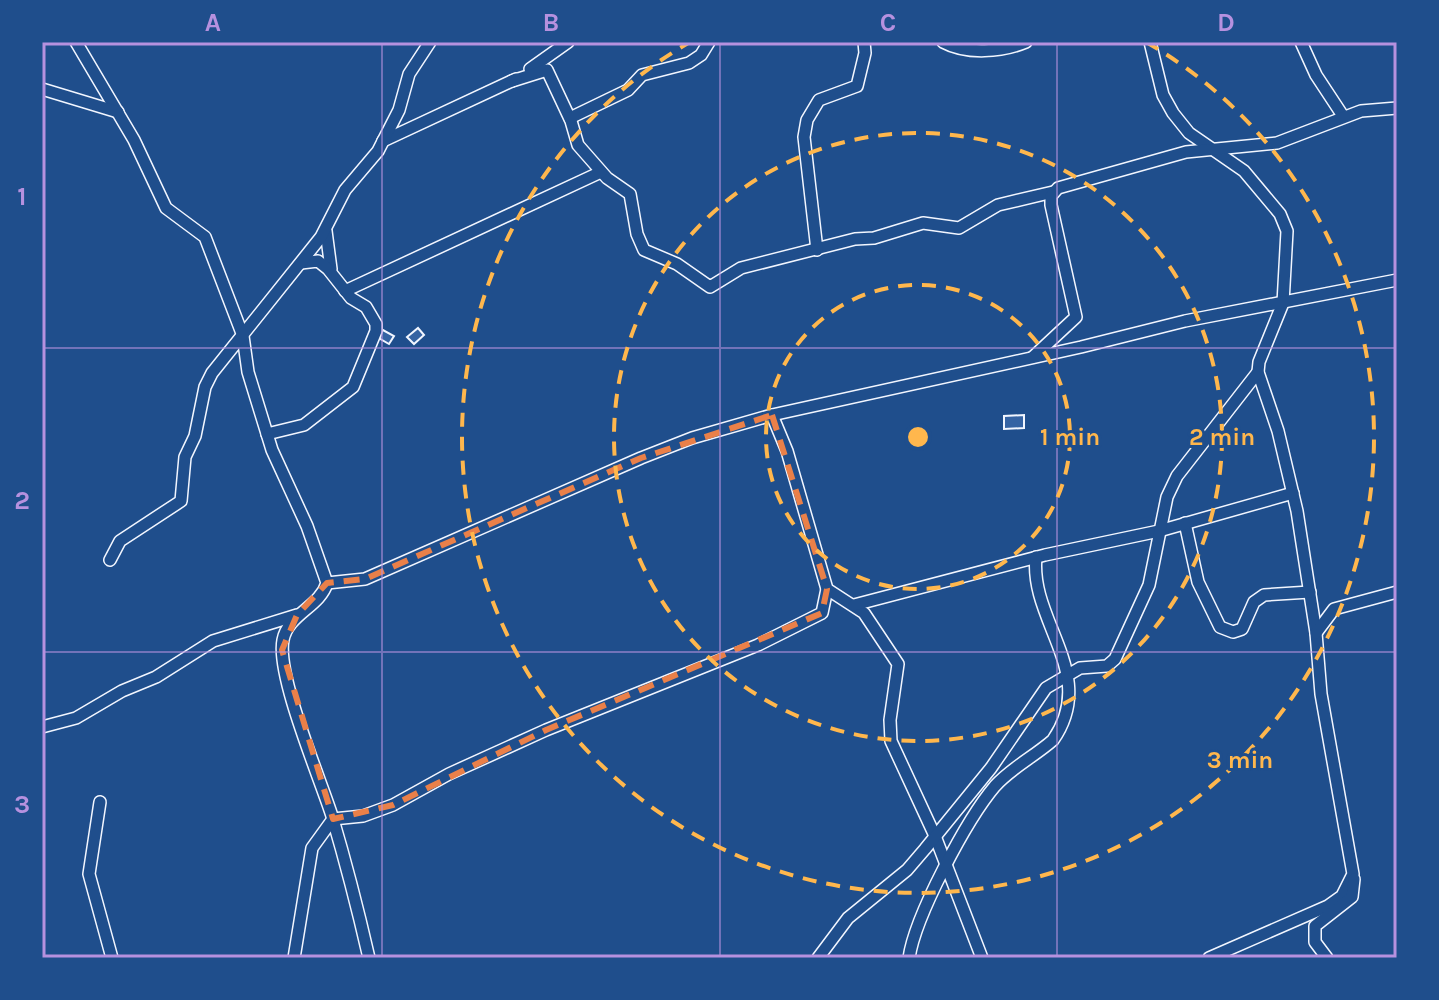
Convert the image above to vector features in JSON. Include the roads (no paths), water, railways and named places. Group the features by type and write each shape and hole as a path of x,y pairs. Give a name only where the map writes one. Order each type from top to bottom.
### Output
{"street":[{"path":"76,42 118,112 166,208 205,237 243,336 248,372 267,434 307,526 327,583 323,592 297,615 283,638 287,679 333,819 369,958"},
{"path":"110,560 118,542 181,501 185,457 195,436 205,387 219,362 326,230 345,190 383,141 403,100 409,74 430,42"},
{"path":"512,81 568,42"},
{"path":"570,118 628,90 642,75 689,63 701,55 709,42"},
{"path":"817,250 804,129 819,100 857,86 864,65 864,42"},
{"path":"943,42 963,49 982,45 1003,51 1026,42"},
{"path":"1150,42 1163,95 1173,113 1189,133 1244,171 1285,222 1283,303 1259,362 1258,372 1278,431 1293,493 1316,633 1321,694 1352,868 1354,894 1315,926 1315,942 1327,958"},
{"path":"1301,42 1316,75 1343,116"},
{"path":"383,141 512,81 546,70 570,118 578,145 601,172 630,194 637,234 646,251 677,264 710,287 741,268 923,223 959,228 998,205 1124,172 1186,152 1277,143 1343,116 1372,108 1397,108"},
{"path":"42,89 118,112"},
{"path":"345,291 601,172"},
{"path":"1033,358 1076,317 1051,205 1053,192"},
{"path":"326,230 328,258 335,277"},
{"path":"267,434 304,425 358,380 376,324 366,307 345,291 318,261 301,263"},
{"path":"327,583 365,579 641,458 692,438 772,415 1185,321 1397,280"},
{"path":"818,958 848,918 907,870 991,768 1039,697 1070,674 1087,666 1109,665 1115,659 1149,585 1159,531 1177,476 1258,372"},
{"path":"294,958 312,848 333,819 363,816 393,805 449,774 546,730 772,639 822,613 827,589 787,451 772,415"},
{"path":"854,605 1036,557 1159,531 1293,493"},
{"path":"1185,523 1198,582 1220,627 1233,632 1242,629 1254,602 1267,593 1310,592"},
{"path":"909,958 911,944 946,866 994,788 1057,734 1066,710 1070,674 1037,590 1036,557"},
{"path":"827,589 869,618 898,664 890,720 891,741 935,836 982,958"},
{"path":"1316,633 1334,609 1397,592"},
{"path":"42,727 76,718 122,691 156,677 213,641 297,615"},
{"path":"100,802 89,874 112,958"},
{"path":"1209,958 1328,906 1349,886 1352,868"}]}
